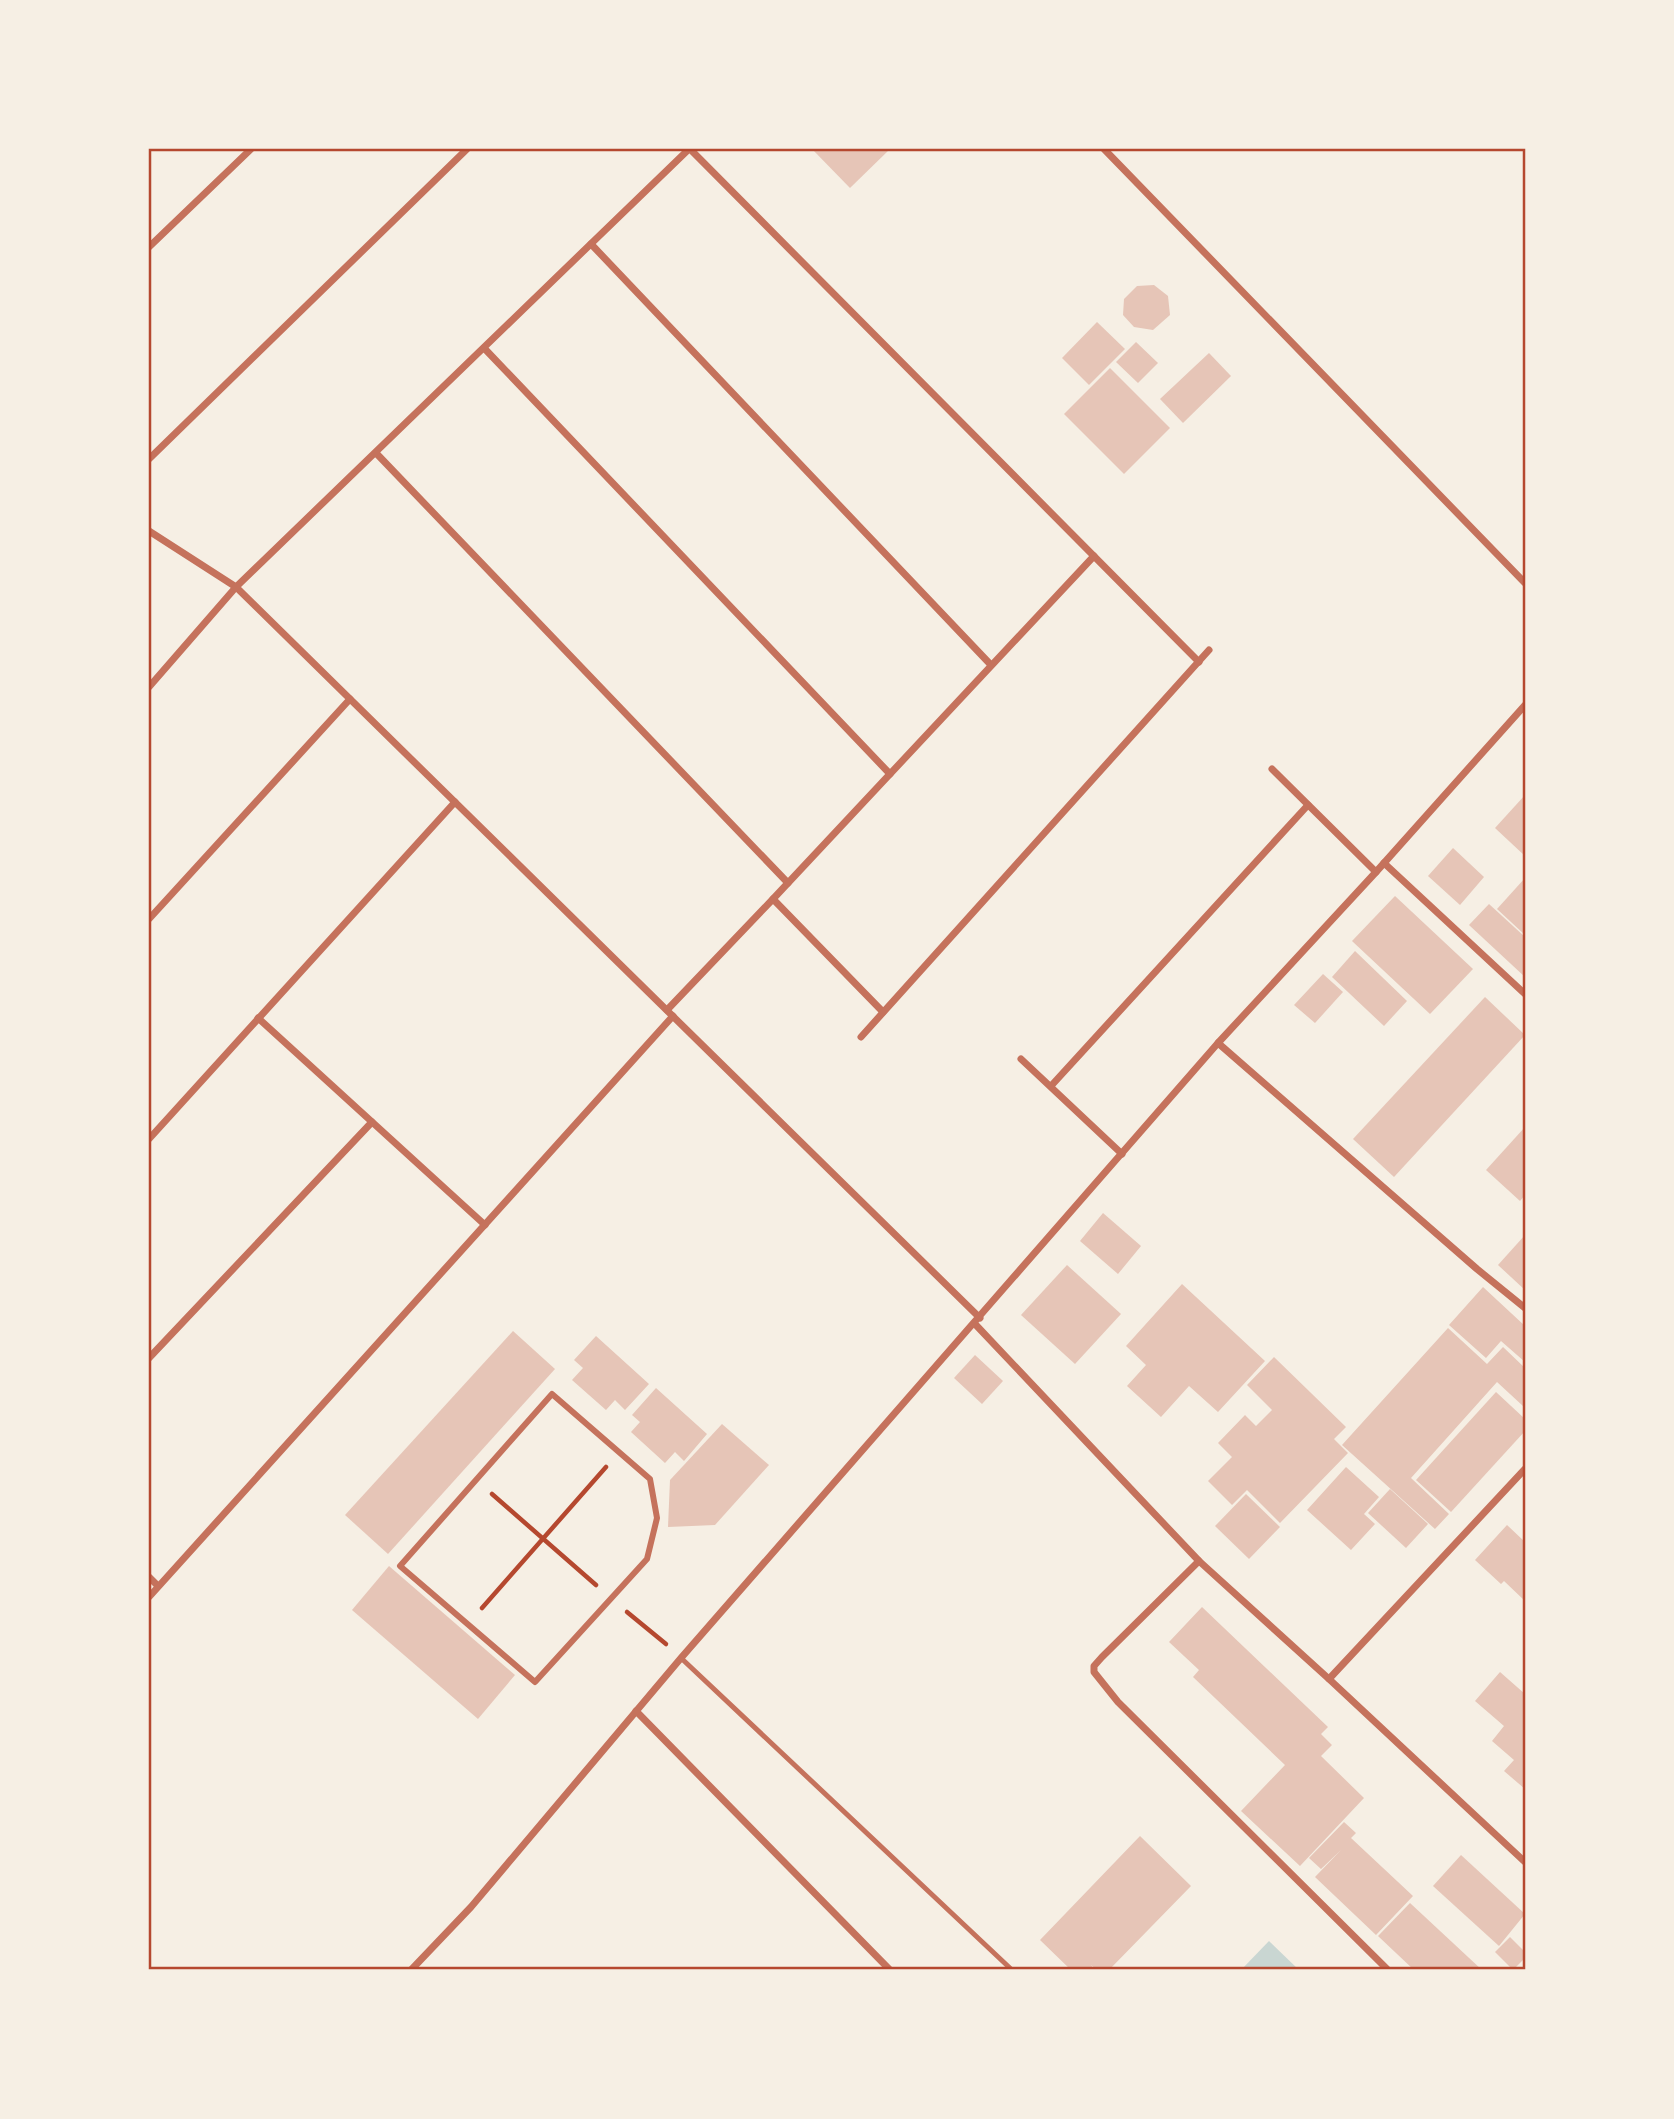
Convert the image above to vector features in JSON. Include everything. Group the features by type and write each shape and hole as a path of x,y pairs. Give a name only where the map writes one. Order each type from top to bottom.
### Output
{"street":[{"path":"149,247 251,149"},
{"path":"149,459 467,149"},
{"path":"149,687 236,587 690,149 1199,662"},
{"path":"1104,149 1525,583"},
{"path":"591,244 991,665"},
{"path":"485,348 890,774"},
{"path":"376,453 788,883"},
{"path":"149,531 236,587 670,1013 977,1321 1199,1561 1525,1862"},
{"path":"149,1597 485,1225 773,899 1094,556"},
{"path":"861,1037 1209,650"},
{"path":"149,919 350,699"},
{"path":"411,1970 471,1907 681,1658 1218,1043 1525,705"},
{"path":"1272,769 1376,872"},
{"path":"149,1139 455,802"},
{"path":"1051,1086 1308,805"},
{"path":"1384,863 1525,994"},
{"path":"773,899 883,1012"},
{"path":"258,1018 485,1225"},
{"path":"1218,1043 1525,1308"},
{"path":"1021,1059 1122,1154"},
{"path":"149,1358 372,1122"},
{"path":"552,1394 619,1452 650,1479 657,1518 647,1559 535,1682 400,1566 552,1394"},
{"path":"1329,1679 1525,1469"},
{"path":"1199,1561 1102,1657 1094,1666 1094,1672 1118,1703 1388,1970"},
{"path":"149,1577 158,1587"},
{"path":"636,1711 890,1970"}],"lane":[{"path":"681,1658 1012,1970"}],"path":[{"path":"468,1624 619,1452"},
{"path":"476,1480 681,1658"}],"shaded area":[{"path":"1269,1941 1299,1970 1241,1970"}],"building":[{"path":"812,149 890,149 850,188"},
{"path":"1154,285 1168,296 1170,315 1153,330 1134,327 1123,315 1124,299 1137,286"},
{"path":"1097,322 1125,349 1089,385 1062,358"},
{"path":"1136,342 1158,363 1138,383 1116,362"},
{"path":"1209,353 1231,376 1183,423 1160,399"},
{"path":"1110,368 1170,428 1124,474 1064,414"},
{"path":"1525,795 1525,856 1495,828"},
{"path":"1453,848 1484,877 1460,905 1428,876"},
{"path":"1525,878 1525,935 1497,909"},
{"path":"1395,896 1473,969 1430,1014 1352,941"},
{"path":"1489,904 1525,937 1525,977 1469,925"},
{"path":"1355,951 1407,1001 1384,1026 1332,977"},
{"path":"1323,974 1343,992 1315,1023 1294,1005"},
{"path":"1485,997 1525,1035 1394,1177 1353,1139"},
{"path":"1525,1127 1525,1195 1520,1201 1486,1170"},
{"path":"1103,1213 1141,1246 1118,1274 1080,1241"},
{"path":"1525,1235 1525,1290 1498,1265"},
{"path":"1067,1265 1121,1314 1075,1364 1021,1315"},
{"path":"1182,1284 1265,1361 1218,1412 1189,1386 1161,1417 1127,1386 1146,1365 1126,1346"},
{"path":"1483,1287 1525,1326 1525,1362 1501,1341 1486,1358 1449,1325"},
{"path":"1448,1328 1487,1364 1503,1347 1525,1368 1525,1403 1523,1406 1497,1382 1411,1478 1449,1514 1435,1529 1342,1445"},
{"path":"513,1331 555,1369 388,1554 345,1515"},
{"path":"596,1336 649,1384 625,1410 615,1400 606,1410 572,1380 583,1368 574,1360"},
{"path":"975,1355 1003,1381 982,1404 954,1378"},
{"path":"1274,1357 1346,1427 1334,1439 1348,1453 1280,1523 1247,1490 1232,1505 1208,1481 1232,1457 1218,1443 1245,1415 1256,1426 1272,1410 1247,1385"},
{"path":"656,1388 707,1434 684,1461 675,1452 665,1463 631,1432 640,1422 632,1415"},
{"path":"1496,1392 1525,1419 1525,1431 1451,1512 1416,1480"},
{"path":"722,1424 769,1465 715,1525 668,1527 670,1480"},
{"path":"1346,1467 1379,1497 1364,1514 1375,1524 1351,1550 1307,1510"},
{"path":"1390,1489 1428,1524 1406,1548 1368,1513"},
{"path":"1246,1494 1280,1527 1249,1559 1215,1526"},
{"path":"1507,1525 1525,1542 1525,1601 1504,1581 1501,1584 1475,1560"},
{"path":"389,1566 515,1675 478,1719 352,1610"},
{"path":"1202,1607 1328,1727 1321,1734 1332,1745 1321,1756 1364,1798 1300,1866 1241,1811 1285,1765 1193,1677 1199,1670 1169,1642"},
{"path":"1500,1672 1525,1694 1525,1789 1504,1771 1514,1760 1492,1741 1504,1726 1475,1701"},
{"path":"1344,1822 1356,1833 1351,1838 1413,1896 1376,1935 1315,1877 1341,1850 1321,1869 1309,1858"},
{"path":"1140,1836 1191,1886 1109,1970 1097,1970 1091,1965 1095,1970 1071,1970 1040,1940"},
{"path":"1461,1855 1525,1914 1499,1946 1433,1886"},
{"path":"1410,1903 1482,1970 1414,1970 1378,1936"},
{"path":"1510,1937 1525,1952 1525,1958 1513,1970 1495,1952"}]}
